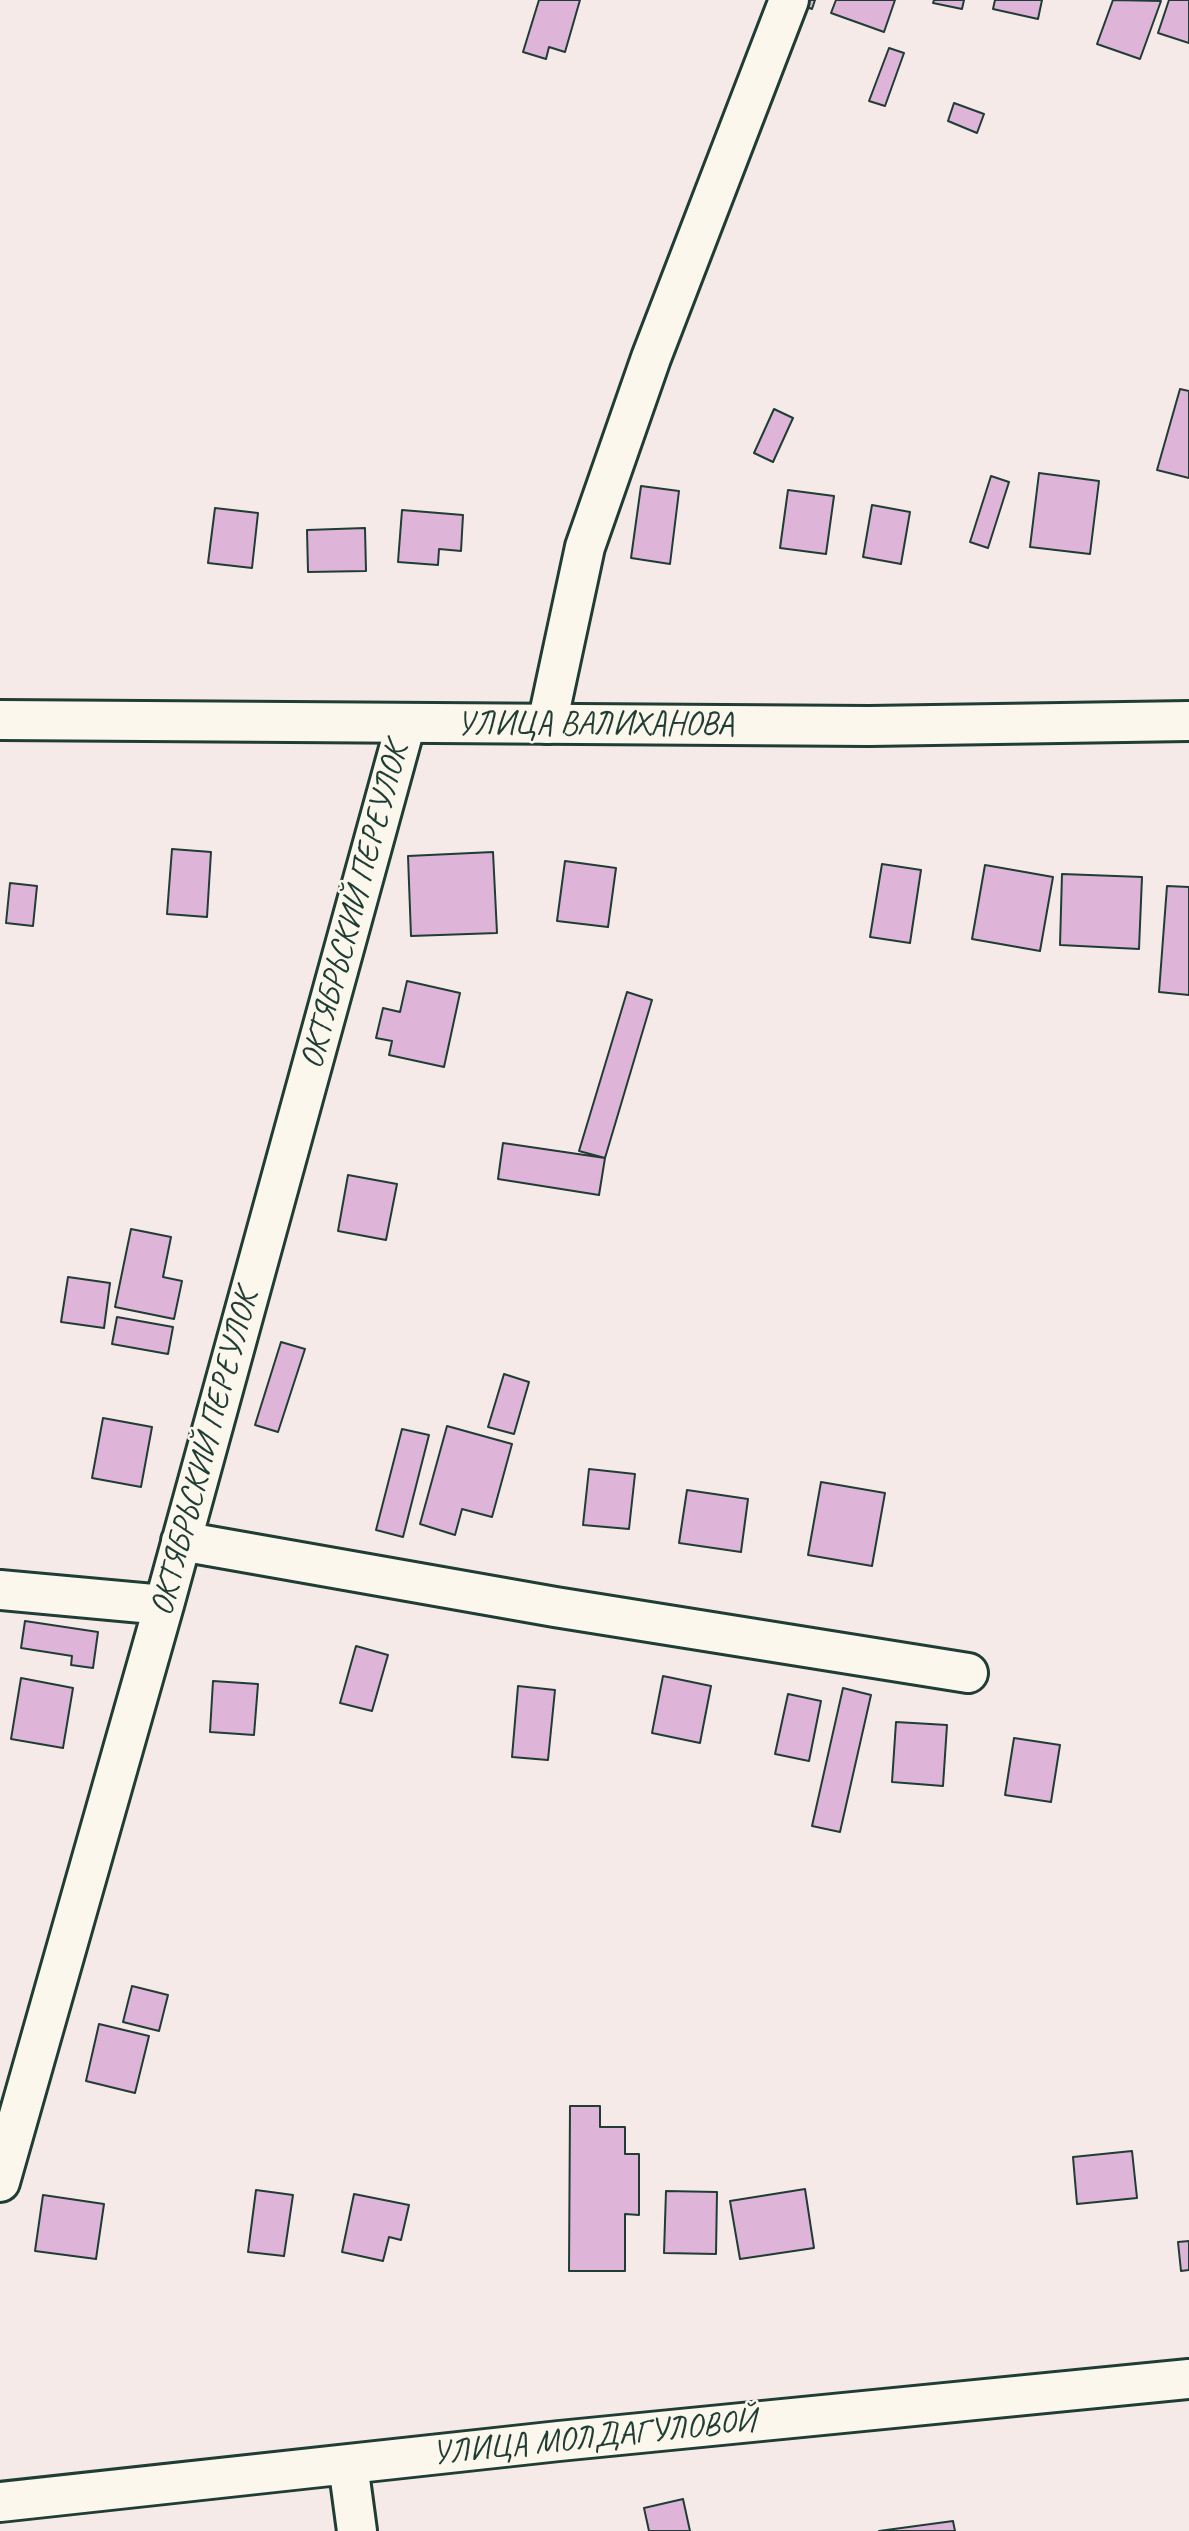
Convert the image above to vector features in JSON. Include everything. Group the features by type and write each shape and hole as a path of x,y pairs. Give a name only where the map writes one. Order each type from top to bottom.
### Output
{"street":[{"path":"547,724 584,547 651,358 789,0"},
{"name":"УЛИЦА ВАЛИХАНОВА","path":"0,720 869,726 1189,722"},
{"name":"ОКТЯБРЬСКИЙ ПЕРЕУЛОК","path":"0,2182 164,1605 406,723"},
{"path":"181,1541 555,1607 968,1673"},
{"path":"0,1590 164,1605"},
{"name":"УЛИЦА МОЛДАГУЛОВОЙ","path":"0,2502 559,2441 1189,2379"},
{"path":"348,2464 357,2531"}],"building":[{"path":"539,0 580,0 565,52 549,47 546,59 523,52"},
{"path":"799,0 815,0 812,9 797,3"},
{"path":"836,0 895,0 884,32 831,13"},
{"path":"934,0 964,0 962,9 933,3"},
{"path":"995,0 1042,0 1038,19 993,9"},
{"path":"1113,0 1161,1 1140,59 1097,44"},
{"path":"1169,0 1189,0 1189,43 1158,33"},
{"path":"889,48 904,53 885,106 869,101"},
{"path":"954,103 984,114 977,133 948,121"},
{"path":"1180,389 1189,391 1189,478 1157,470"},
{"path":"774,409 793,418 773,462 754,453"},
{"path":"1039,473 1099,481 1090,554 1030,547"},
{"path":"991,476 1009,482 988,548 970,542"},
{"path":"641,486 679,491 670,564 631,558"},
{"path":"788,490 834,496 826,554 780,548"},
{"path":"872,505 910,512 901,564 863,557"},
{"path":"215,508 258,513 252,568 208,563"},
{"path":"402,510 463,515 461,551 439,549 438,565 398,562"},
{"path":"365,528 366,571 308,572 307,530"},
{"path":"172,849 211,852 207,917 167,914"},
{"path":"493,852 497,933 411,936 408,856"},
{"path":"565,861 616,868 608,927 557,921"},
{"path":"882,864 921,870 910,943 870,937"},
{"path":"985,865 1053,877 1040,951 972,939"},
{"path":"1062,874 1142,877 1139,949 1060,945"},
{"path":"10,883 37,886 33,926 6,923"},
{"path":"1167,886 1189,887 1189,995 1159,992"},
{"path":"407,981 460,993 444,1067 389,1055 392,1041 376,1038 383,1008 400,1012"},
{"path":"627,992 652,1000 605,1158 579,1151"},
{"path":"503,1143 605,1158 599,1195 498,1179"},
{"path":"348,1175 397,1184 386,1240 338,1231"},
{"path":"131,1229 171,1237 163,1277 182,1281 174,1319 115,1307"},
{"path":"68,1277 110,1283 104,1328 61,1322"},
{"path":"117,1317 173,1327 168,1354 112,1344"},
{"path":"281,1342 305,1349 278,1432 255,1425"},
{"path":"504,1374 529,1382 514,1434 488,1427"},
{"path":"103,1418 152,1427 141,1487 92,1478"},
{"path":"447,1426 512,1444 492,1517 462,1509 455,1535 420,1524"},
{"path":"402,1429 429,1435 403,1537 376,1530"},
{"path":"589,1469 635,1474 629,1529 583,1525"},
{"path":"821,1482 885,1493 872,1566 808,1555"},
{"path":"687,1490 748,1499 741,1552 679,1543"},
{"path":"25,1621 98,1632 93,1668 71,1665 72,1656 21,1648"},
{"path":"356,1646 388,1655 372,1711 340,1703"},
{"path":"663,1676 711,1686 700,1743 652,1733"},
{"path":"21,1678 73,1688 63,1748 11,1739"},
{"path":"213,1681 258,1684 254,1735 210,1732"},
{"path":"518,1686 555,1690 548,1760 512,1757"},
{"path":"843,1688 871,1695 840,1832 812,1826"},
{"path":"788,1694 821,1701 809,1761 775,1754"},
{"path":"896,1722 947,1725 943,1786 892,1782"},
{"path":"1014,1738 1060,1745 1051,1802 1005,1795"},
{"path":"132,1986 168,1995 159,2031 123,2022"},
{"path":"99,2024 149,2036 135,2093 86,2081"},
{"path":"570,2106 600,2106 600,2127 625,2127 625,2154 639,2154 639,2215 625,2214 625,2271 569,2271"},
{"path":"1132,2151 1137,2198 1077,2204 1073,2157"},
{"path":"805,2189 814,2248 740,2259 730,2201"},
{"path":"256,2190 293,2195 284,2256 248,2252"},
{"path":"666,2191 717,2192 716,2254 664,2253"},
{"path":"354,2194 409,2205 401,2240 389,2237 383,2261 342,2252"},
{"path":"43,2195 104,2204 96,2259 35,2251"},
{"path":"1189,2241 1189,2270 1181,2271 1178,2242"},
{"path":"683,2499 690,2531 649,2531 644,2508"},
{"path":"953,2521 955,2531 879,2531"}]}
